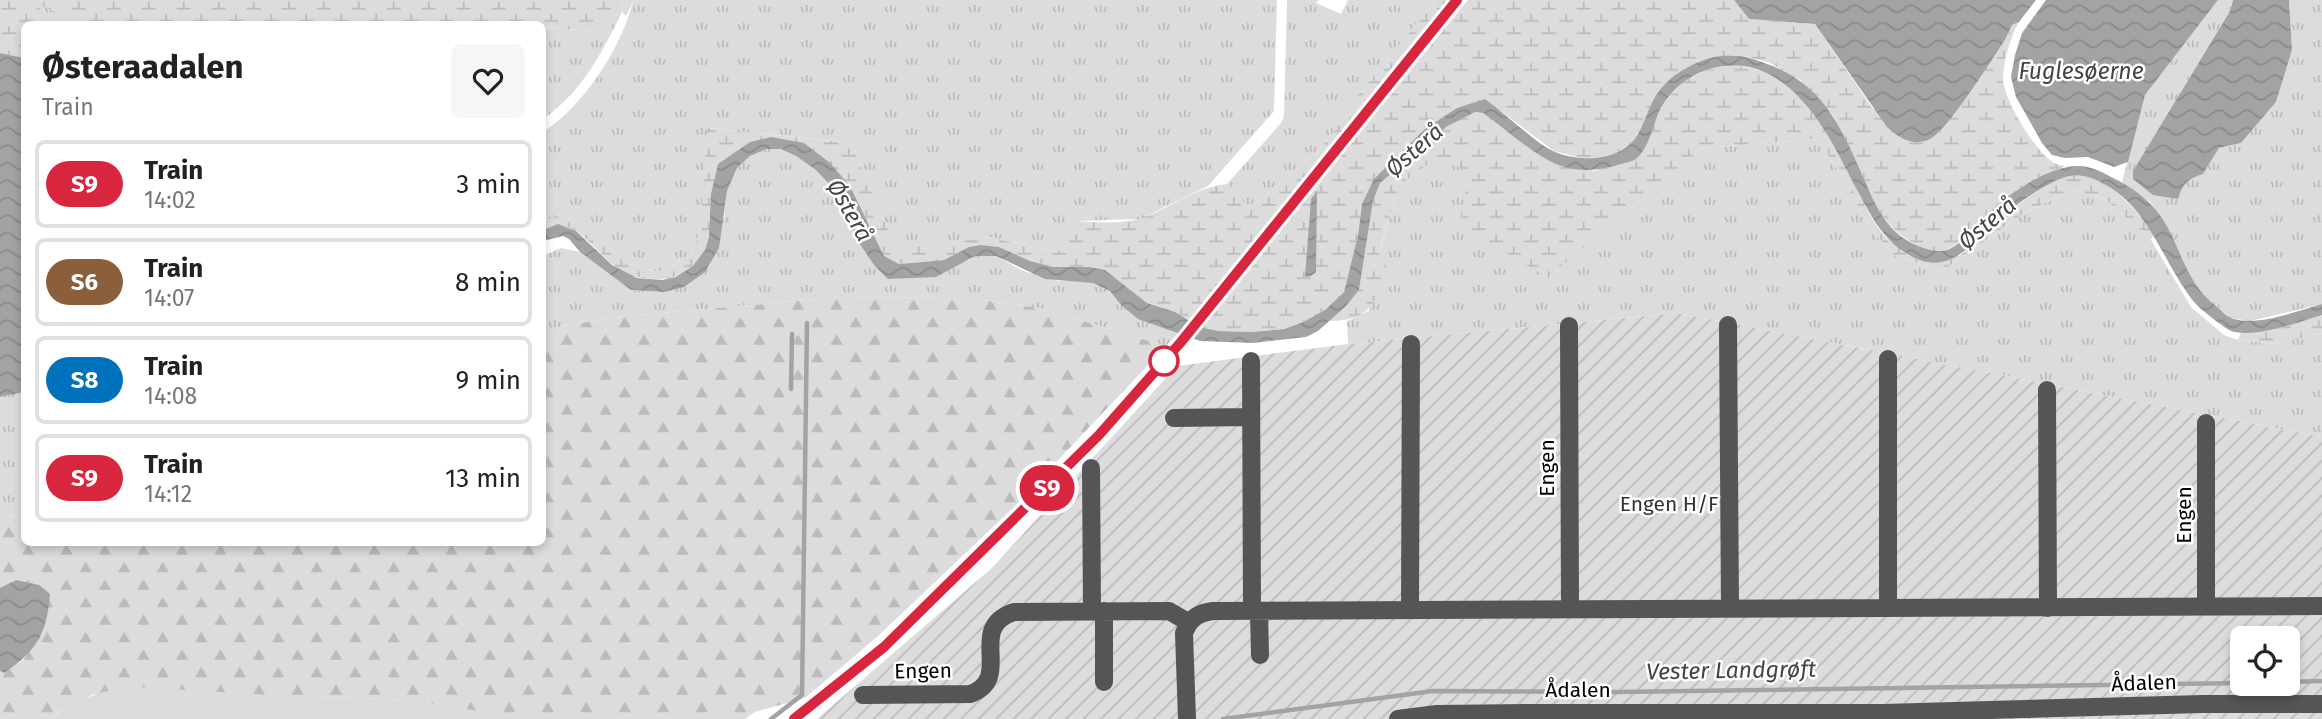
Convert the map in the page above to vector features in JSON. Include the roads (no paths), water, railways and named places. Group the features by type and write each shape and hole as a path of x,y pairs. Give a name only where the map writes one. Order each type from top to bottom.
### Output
{"street":[{"path":"1728,325 1730,608"},
{"name":"Engen","path":"1569,327 1570,609"},
{"path":"1410,609 1411,344"},
{"path":"1888,359 1888,608"},
{"path":"1251,361 1255,610 1260,654"},
{"path":"2047,390 2048,608"},
{"path":"1174,418 1251,418"},
{"name":"Engen","path":"2206,423 2206,607"},
{"path":"1091,468 1104,682"},
{"path":"1187,719 1184,633 1188,622 1204,612 2322,606"},
{"name":"Engen","path":"863,695 970,694 978,691 986,684 990,675 991,632 1003,616 1014,612 1169,611 1188,622"},
{"name":"Ådalen","path":"1398,719 1437,715 1546,713 1884,716 2046,714 2202,711 2322,704"}],"water":[{"name":"Fuglesøerne","path":"1734,0 2036,0 2019,22 2012,25 2005,40 1969,93 1938,133 1930,139 1912,142 1901,138 1887,127 1815,24 1749,19"},
{"name":"Fuglesøerne","path":"2046,0 2218,0 2145,95 2128,162 2114,167 2088,157 2065,158 2052,155 2042,143 2016,97 2011,77 2015,55 2022,33"},
{"name":"Fuglesøerne","path":"2233,0 2289,0 2292,50 2276,102 2241,143 2219,148 2203,174 2187,182 2178,199 2153,195 2133,179 2133,171 2230,11"},
{"path":"0,53 21,57 21,393 0,397"},
{"name":"Østerå","path":"1721,56 1741,56 1768,64 1807,87 1835,119 1880,212 1898,234 1916,245 1936,251 1947,250 1965,238 1999,204 2032,181 2056,170 2087,167 2127,186 2152,205 2169,230 2190,276 2206,297 2229,317 2255,321 2322,304 2322,315 2255,332 2235,332 2228,329 2191,298 2138,212 2109,187 2078,175 2067,176 2037,191 1955,257 1933,263 1920,260 1897,247 1882,232 1826,133 1801,99 1768,74 1749,67 1735,66 1708,70 1684,82 1665,102 1640,155 1636,159 1605,168 1580,170 1547,160 1483,113 1475,112 1446,127 1380,183 1373,201 1359,290 1346,306 1318,331 1306,337 1253,343 1200,341 1138,319 1120,304 1110,291 1093,283 1045,279 996,256 975,256 936,277 888,279 874,265 857,240 833,188 816,170 781,149 766,149 750,156 737,168 727,191 719,248 705,272 684,287 664,292 631,290 580,252 569,239 563,236 546,240 546,229 558,224 576,231 612,265 637,278 662,280 676,277 693,266 705,250 709,237 711,194 718,164 750,142 771,137 804,143 830,163 850,186 884,256 899,264 944,260 969,247 999,247 1030,261 1053,267 1090,267 1105,270 1147,303 1175,312 1200,327 1218,331 1252,332 1284,329 1325,310 1344,292 1358,235 1362,204 1374,179 1425,129 1457,108 1485,99 1553,151 1574,157 1595,158 1626,148 1635,139 1651,105 1667,82 1689,66"},
{"path":"1317,191 1316,272 1305,277 1311,199"},
{"path":"16,580 39,585 50,594 49,608 43,630 32,649 4,673 0,671 0,588"}],"waterway":[{"path":"771,719 802,695 807,323"},
{"path":"791,389 792,334"},
{"name":"Vester Landgrøft","path":"2300,682 2322,681"},
{"name":"Vester Landgrøft","path":"1223,719 1433,691 1617,692 2230,683"}],"railway":[{"path":"793,719 884,647 1099,435 1181,342 1457,0"}],"train":[{"name":"S9","path":"794,719 884,647 1099,435 1181,342 1457,0"}],"park label":[{"name":"Engen H/F","path":"1669,504"}]}
